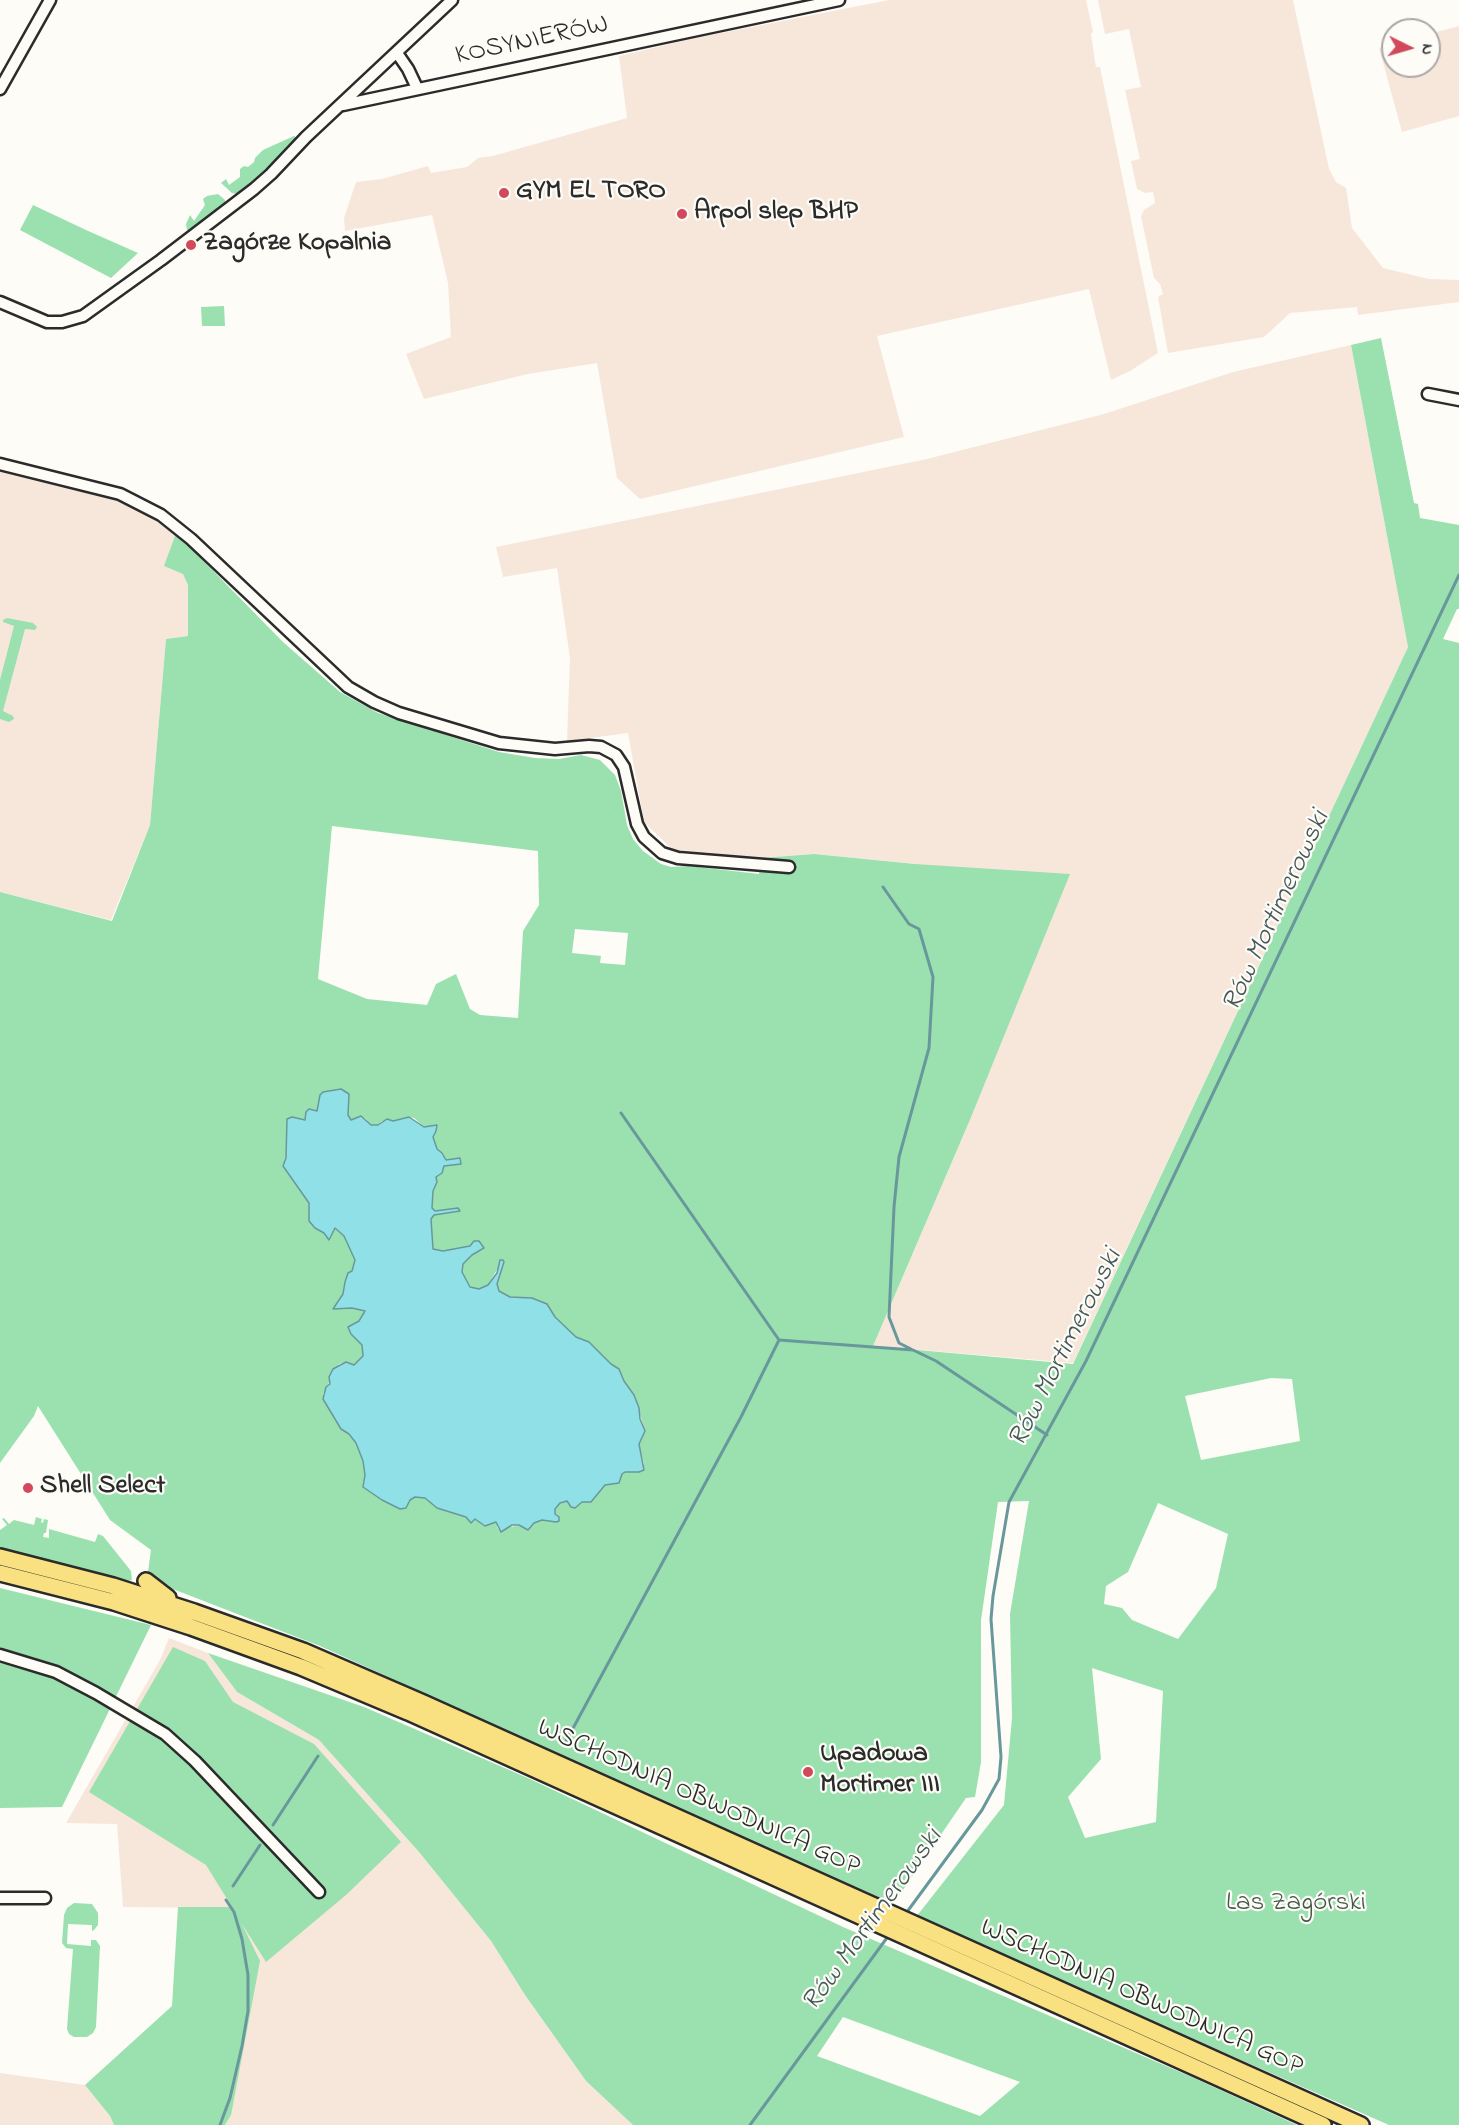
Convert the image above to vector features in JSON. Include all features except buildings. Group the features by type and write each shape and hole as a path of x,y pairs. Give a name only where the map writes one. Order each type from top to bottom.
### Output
{"highway":[{"name":"WSCHODNIA OBWODNICA GOP","path":"0,1557 113,1586 303,1651 423,1703 830,1895"},
{"name":"WSCHODNIA OBWODNICA GOP","path":"0,1573 125,1606 302,1667 830,1895 987,1966 1323,2125"},
{"path":"146,1581 160,1594 194,1612"},
{"name":"WSCHODNIA OBWODNICA GOP","path":"987,1966 1361,2125"}],"street":[{"path":"0,89 50,0"},
{"path":"0,302 47,322 62,322 83,316 254,189 452,0"},
{"name":"KOSYNIERÓW","path":"340,105 839,0"},
{"path":"397,53 417,88"},
{"path":"1428,394 1459,400"},
{"path":"0,464 120,494 161,515 191,539 348,687 374,702 399,713 499,743 555,749 601,747 616,755 624,767 637,824 644,837 662,853 678,858 789,867"},
{"path":"0,1655 56,1672 115,1703 165,1734 195,1761 318,1892"},
{"path":"0,1898 45,1898"}],"shaded area":[{"path":"889,0 1086,0 1093,32 1091,34 1096,67 1100,67 1158,353 1111,380 1089,289 877,336 904,437 640,499 617,478 597,363 528,374 424,399 406,354 451,337 448,283 432,215 345,231 344,218 356,182 382,179 428,166 431,173 467,167 478,158 493,156 627,118 619,56 691,39"},
{"path":"1098,0 1293,0 1329,169 1336,182 1346,188 1352,228 1383,268 1429,279 1459,280 1459,302 1358,315 1357,307 1290,313 1264,337 1168,353 1158,297 1163,294 1160,284 1154,278 1141,216 1144,210 1155,203 1154,197 1153,192 1145,193 1137,189 1131,161 1140,159 1125,90 1141,87 1129,29 1105,34"},
{"path":"1459,26 1459,116 1402,132 1387,78 1441,78 1441,31"},
{"path":"1351,345 1408,647 1073,1363 873,1346 969,1122 915,864 814,854 761,858 708,855 672,849 644,822 628,733 567,741 570,658 557,568 503,577 496,547 927,459 1104,414 1233,372"},
{"path":"0,469 126,502 176,533 183,574 188,585 188,636 166,639 150,825 111,920 0,892"},
{"path":"169,1638 208,1653 237,1692 319,1740 419,1852 491,1941 525,1995 586,2081 633,2125 225,2125 231,2115 234,1908 123,1907 117,1824 66,1823 160,1660"},
{"path":"0,2073 85,2085 110,2116 114,2125 0,2125"}],"green space":[{"path":"294,136 298,139 267,173 243,192 232,193 221,183 226,179 229,185 240,177 240,169 244,166 248,167 263,150"},
{"path":"218,194 225,200 225,204 193,231 187,230 186,224 190,215 194,221 205,205 203,199"},
{"path":"33,205 138,253 111,278 20,230"},
{"path":"224,306 225,326 202,326 201,307"},
{"name":"Las Zagórski","path":"1381,338 1414,503 1418,504 1420,518 1459,525 1459,609 1443,639 1459,643 1459,2125 1389,2125 916,1917 1004,1805 1012,1718 1010,1614 1029,1501 998,1502 981,1620 981,1762 975,1797 966,1798 892,1906 320,1646 147,1579 151,1550 110,1520 38,1406 34,1416 0,1463 0,892 112,921 150,825 166,639 188,636 188,585 183,574 164,566 176,533 283,642 340,692 378,713 499,752 559,759 581,755 600,760 615,775 621,791 627,825 633,839 643,851 661,864 671,867 689,866 759,874 761,858 814,854 915,864 1070,874 969,1122 873,1346 1073,1364 1408,647 1351,345","holes":["332,826 538,851 539,905 523,931 518,1018 480,1015 470,1009 456,974 436,984 427,1005 367,999 318,979","575,929 628,933 625,965 600,963 601,956 572,953","349,1094 348,1115 351,1120 365,1118 371,1125 378,1125 382,1121 393,1122 409,1117 414,1118 424,1127 436,1131 433,1137 437,1149 446,1160 461,1164 443,1166 436,1177 432,1208 435,1211 458,1208 460,1211 434,1215 431,1219 433,1250 443,1251 470,1246 484,1249 472,1255 463,1264 462,1272 470,1287 479,1289 488,1285 504,1262 497,1284 499,1291 510,1297 532,1298 547,1304 555,1317 576,1337 589,1342 619,1369 634,1395 645,1431 639,1444 644,1464 631,1472 625,1472 605,1485 591,1502 582,1502 578,1506 567,1501 560,1503 555,1509 559,1521 542,1520 498,1529 496,1522 487,1525 475,1519 472,1522 466,1517 437,1508 425,1498 415,1497 410,1500 406,1508 365,1475 363,1461 356,1443 349,1434 341,1429 323,1399 323,1394 339,1364 346,1362 354,1365 363,1356 362,1345 357,1340 353,1325 359,1321 365,1310 352,1308 343,1294 345,1282 352,1271 355,1260 344,1236 334,1228 328,1239 324,1233 315,1228 309,1203 284,1166 287,1119 292,1117 305,1120 312,1110 317,1112 318,1102","1271,1378 1292,1379 1300,1441 1201,1460 1185,1396","1158,1503 1228,1534 1216,1588 1178,1639 1132,1620 1122,1608 1104,1604 1106,1586 1128,1572","1092,1668 1163,1691 1156,1822 1085,1838 1068,1797 1101,1759"]},
{"path":"7,618 33,623 37,627 35,630 25,629 3,711 13,716 14,719 9,722 0,719 0,680 14,626 3,622"},
{"path":"36,1517 42,1519 43,1523 44,1519 48,1520 43,1537 49,1538 49,1529 95,1542 98,1534 103,1536 131,1571 132,1580 122,1582 0,1549 0,1530 7,1525 2,1519 4,1518 9,1524 14,1520 34,1525"},
{"path":"0,1588 151,1625 62,1807 0,1808"},
{"path":"173,1647 205,1661 233,1702 314,1744 401,1842 346,1895 266,1962 242,1924 260,1961 231,2115 225,2125 114,2125 110,2116 85,2085 172,2006 178,1907 232,1907 206,1865 89,1792"},
{"path":"208,1653 364,1707 530,1779 843,1927 1194,2078 1297,2125 633,2125 586,2081 525,1995 491,1941 419,1852 319,1740 237,1692","holes":["843,2017 1020,2082 980,2116 817,2056"]},
{"path":"74,1903 92,1904 98,1913 98,1925 92,1931 92,1925 68,1924 67,1944 91,1946 91,1940 96,1940 100,1946 96,2027 87,2037 74,2037 67,2029 73,1949 66,1948 62,1943 64,1915 67,1908"}],"water":[{"path":"341,1089 349,1094 348,1115 351,1120 361,1116 371,1125 378,1125 387,1119 393,1121 409,1117 424,1127 437,1125 433,1137 437,1149 446,1160 460,1158 461,1164 444,1166 442,1173 436,1177 432,1208 435,1211 458,1208 460,1211 434,1215 431,1219 433,1249 443,1251 470,1246 474,1241 479,1241 484,1248 463,1264 462,1272 470,1287 479,1289 488,1285 497,1273 500,1260 503,1260 497,1284 499,1291 510,1297 532,1298 547,1304 555,1317 576,1337 589,1342 619,1369 634,1395 645,1431 639,1444 644,1470 625,1472 619,1483 605,1485 591,1502 582,1502 575,1508 571,1507 567,1501 560,1503 555,1509 559,1521 542,1520 534,1523 528,1530 519,1525 512,1525 501,1532 496,1522 485,1526 475,1519 471,1523 466,1517 437,1508 425,1498 415,1497 410,1500 406,1508 400,1509 363,1487 365,1475 363,1461 356,1443 349,1434 341,1429 323,1399 326,1387 330,1384 329,1377 333,1369 346,1362 354,1365 363,1356 362,1345 351,1334 348,1327 359,1321 365,1311 352,1308 333,1309 343,1294 348,1273 352,1271 355,1260 344,1236 335,1228 329,1240 309,1221 309,1203 283,1166 286,1158 287,1119 292,1117 305,1120 309,1109 317,1111 320,1095 323,1092"}],"waterway":[{"name":"Rów Mortimerowski","path":"904,1916 982,1810 999,1779 1001,1757 991,1619 1009,1502 1086,1361 1459,575"},
{"path":"883,887 909,924 919,929 933,977 929,1048 899,1157 894,1207 889,1317 899,1343 911,1349"},
{"path":"621,1113 779,1340 913,1350 936,1361 1047,1435"},
{"path":"564,1745 741,1417 779,1340"},
{"path":"273,1825 318,1756"},
{"path":"233,1886 260,1845"},
{"path":"220,2125 230,2098 248,2011 248,1975 242,1939 234,1912 226,1900"},
{"name":"Rów Mortimerowski","path":"750,2125 889,1935"}],"place":[{"name":"GYM EL TORO","path":"504,193"},
{"name":"Arpol slep BHP","path":"682,214"},
{"name":"Zagórze Kopalnia","path":"191,245"},
{"name":"Shell Select","path":"28,1488"},
{"name":"Upadowa Mortimer III","path":"808,1772"}]}
